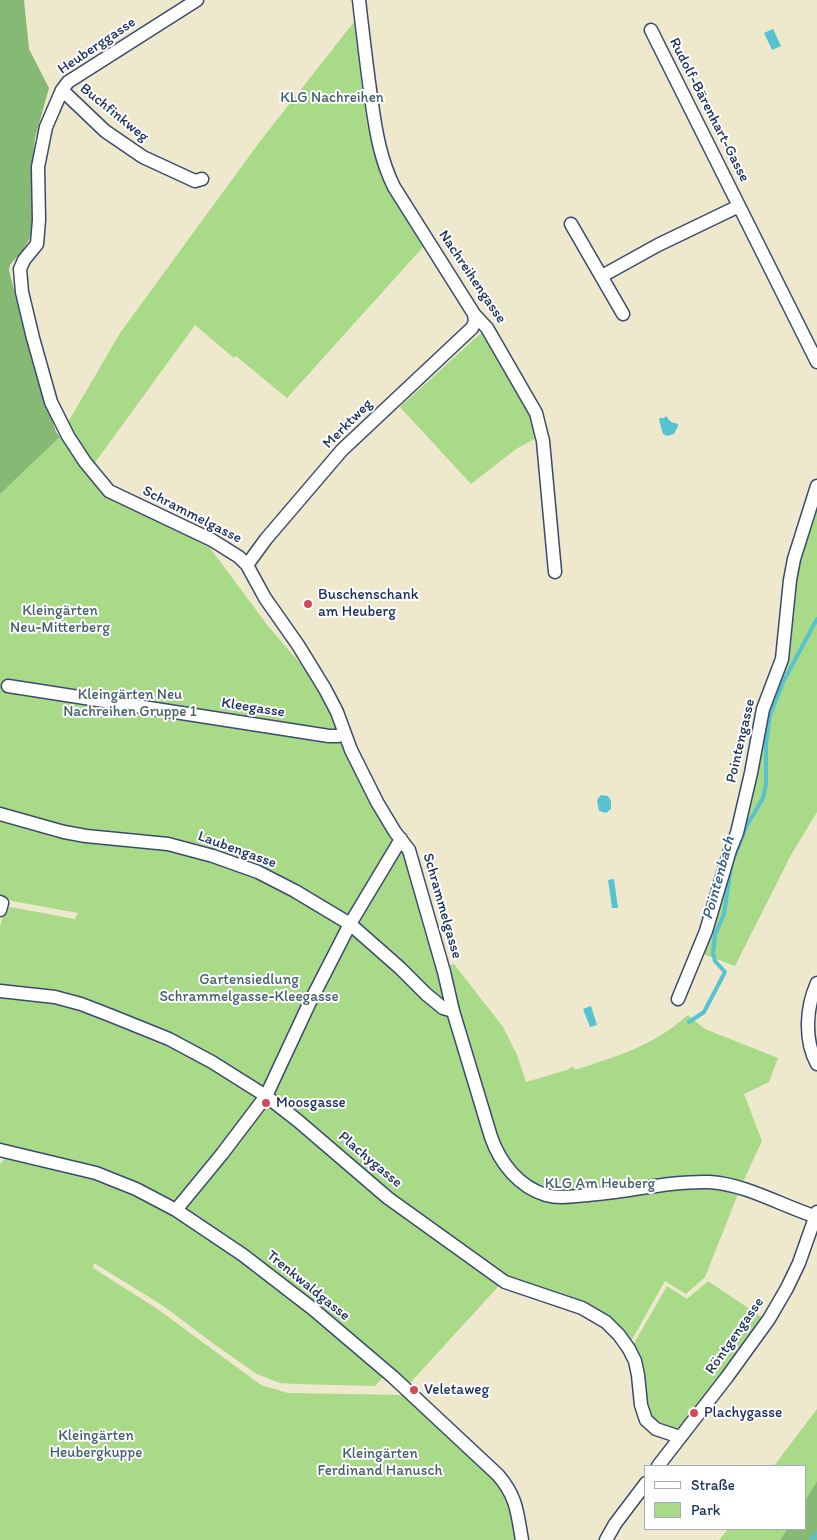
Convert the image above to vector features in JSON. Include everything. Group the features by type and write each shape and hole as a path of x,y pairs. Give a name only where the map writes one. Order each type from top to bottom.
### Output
{"street":[{"name":"Heuberggasse","path":"51,402 36,354 19,275 21,264 37,244 39,225 38,167 46,127 62,90 76,76 197,0"},
{"name":"Nachreihengasse","path":"359,0 377,138 387,174 474,314 487,328 536,413 540,424 555,572"},
{"name":"Rudolf-Bärenhart-Gasse","path":"651,30 817,362"},
{"name":"Buchfinkweg","path":"62,90 105,130 143,157 195,181 202,179"},
{"name":"Rudolf-Bärenhart-Gasse","path":"602,276 658,245 739,206"},
{"path":"571,224 623,314"},
{"name":"Merktweg","path":"247,565 266,539 342,450 472,328 476,322 474,314"},
{"name":"Schrammelgasse","path":"51,402 84,462 109,491 212,540 239,557 247,565 264,598 298,645 325,689 378,802 409,850 444,972 453,1011 496,1150 517,1178 536,1191 557,1197 710,1182 738,1188 817,1215"},
{"name":"Pointengasse","path":"678,999 706,931 730,850 737,833 763,709 782,658 794,558 817,486"},
{"name":"Kleegasse","path":"8,686 329,736 345,734"},
{"name":"Laubengasse","path":"0,814 86,836 168,844 213,856 258,872 295,891 350,924 400,968 426,994 443,1008 453,1011"},
{"path":"176,1210 266,1096 308,1004 350,924 402,839"},
{"path":"0,902 2,903 0,910"},
{"path":"817,983 810,1003 808,1028 812,1052 817,1064"},
{"name":"Plachygasse","path":"0,991 55,998 81,1004 112,1016 169,1039 212,1062 266,1096 388,1198 505,1282 582,1308 606,1322 629,1349 638,1376 641,1405 646,1420 656,1429 680,1437"},
{"name":"Trenkwaldgasse","path":"0,1150 96,1173 136,1189 176,1210 243,1255 313,1309 393,1377 491,1469 507,1486 513,1498 522,1540"},
{"name":"Röntgengasse","path":"659,1465 727,1377 777,1305 799,1263 817,1215"},
{"path":"606,1540 615,1524 644,1486"}],"green space":[{"path":"0,0 24,0 29,49 49,88 35,138 31,182 35,220 32,235 23,250 10,265 9,270 31,357 56,432 60,437 0,494"},
{"name":"KLG Nachreihen","path":"354,22 367,124 381,177 423,247 287,398 236,356 234,358 195,325 94,464 78,449 67,424 120,333 261,140"},
{"path":"481,333 498,356 522,396 538,437 516,449 471,484 400,407"},
{"path":"60,437 81,467 109,494 210,548 268,626 315,683 406,853 438,968 454,964 503,1027 517,1055 526,1082 567,1070 573,1066 575,1070 634,1049 661,1035 688,1015 705,1029 778,1058 769,1082 744,1094 762,1141 742,1184 705,1277 686,1294 665,1281 630,1343 590,1306 508,1276 409,1384 391,1368 375,1386 280,1383 257,1374 162,1305 94,1263 93,1268 156,1308 261,1385 288,1393 403,1395 493,1478 510,1501 518,1540 0,1540 0,1164 6,1157 0,1145 0,927 4,910 10,907 75,919 78,913 12,901 0,896 0,494"},
{"path":"817,506 817,812 791,855 735,966 700,953 720,894 798,566"},
{"path":"708,1281 763,1318 709,1393 680,1428 665,1427 652,1418 650,1414 641,1384 633,1345 667,1286 687,1299"},
{"path":"817,1409 817,1481 807,1497 807,1465 775,1465"},
{"path":"817,1481 817,1540 780,1540 786,1530 807,1530 807,1497"},
{"path":"727,1530 786,1530 780,1540 719,1540"}],"water":[{"path":"773,29 781,46 772,50 764,33"},
{"path":"666,416 671,422 678,424 674,434 667,436 663,434 659,420"},
{"path":"601,795 608,796 611,801 611,809 606,813 599,811 597,800"},
{"path":"614,879 618,908 612,908 608,880"},
{"path":"591,1006 597,1025 590,1027 583,1009"}],"waterway":[{"name":"Pointenbach","path":"734,858 746,827 763,798 766,784 766,743 770,715 783,682 817,619"},
{"name":"Pointenbach","path":"689,1022 704,1012 725,972 715,961 713,953 715,935 724,914 731,867"},
{"path":"812,1540 817,1533"}],"place":[{"name":"Buschenschank am Heuberg","path":"308,604"},
{"name":"Moosgasse","path":"266,1103"},
{"name":"Veletaweg","path":"414,1390"},
{"name":"Plachygasse","path":"694,1413"}],"park label":[{"name":"Kleingärten Neu-Mitterberg","path":"60,620"},
{"name":"Kleingärten Neu Nachreihen Gruppe 1","path":"130,704"},
{"name":"Gartensiedlung Schrammelgasse-Kleegasse","path":"249,988"},
{"name":"KLG Am Heuberg","path":"600,1184"},
{"name":"Kleingärten Heubergkuppe","path":"96,1444"},
{"name":"Kleingärten Ferdinand Hanusch","path":"380,1462"}]}
